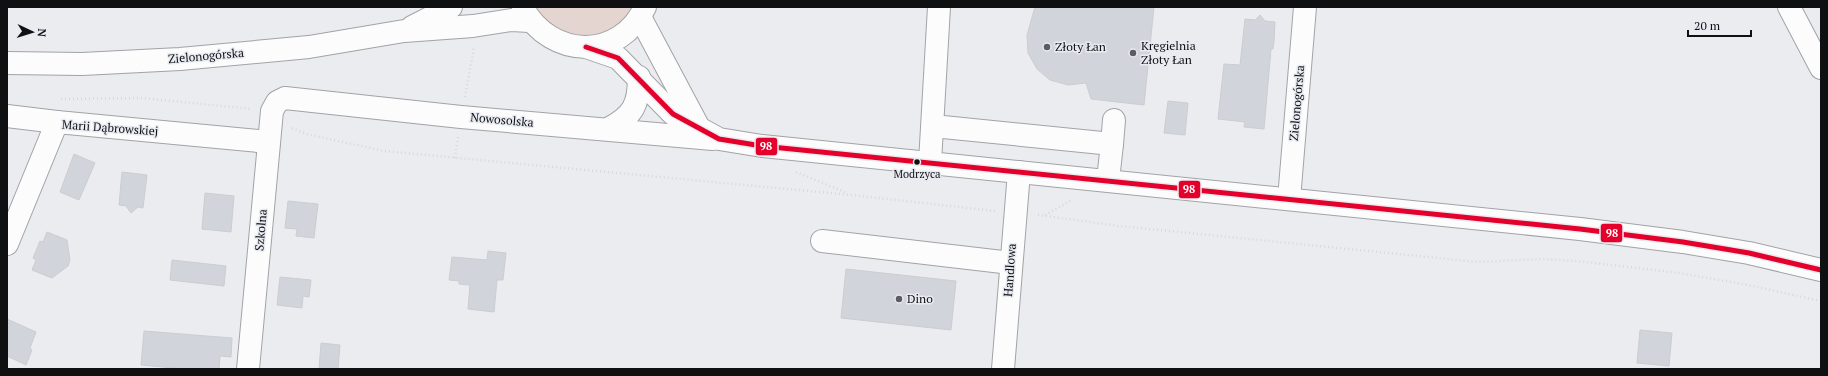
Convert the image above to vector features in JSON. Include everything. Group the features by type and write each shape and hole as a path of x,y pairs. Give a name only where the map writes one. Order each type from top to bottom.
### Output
{"street":[{"name":"Zielonogórska","path":"404,31 451,7"},
{"path":"930,162 939,7"},
{"name":"Zielonogórska","path":"1289,199 1305,7"},
{"path":"1789,7 1821,68"},
{"path":"526,14 546,36 565,44 586,47 607,43 626,33 643,12 698,126"},
{"name":"Zielonogórska","path":"7,63 82,64 180,59 309,47 404,31 473,26 511,20 526,14"},
{"name":"Nowosolska","path":"586,47 618,58 639,77 673,114 698,126 719,139"},
{"path":"608,129 623,121 634,108 639,94 639,77"},
{"name":"Nowosolska","path":"285,98 461,117 719,139 762,146 1572,228 1683,242 1748,253 1821,270"},
{"name":"Szkolna","path":"248,369 272,111 276,102 285,98"},
{"path":"7,116 57,122"},
{"path":"1108,180 1114,120"},
{"name":"Marii Dąbrowskiej","path":"7,244 57,122 270,132"},
{"path":"933,126 1112,144"},
{"name":"Handlowa","path":"1003,369 1019,172"},
{"path":"822,241 1011,263"}],"path":[{"path":"455,158 461,117 476,39 473,26"},
{"path":"270,132 281,123 306,134 384,151 851,195 1044,215 1119,226 1478,262 1542,259 1578,261 1679,273 1743,284 1821,301"}],"shaded area":[{"path":"535,7 633,7 624,20 613,29 599,34 585,36 556,28 544,19"}],"building":[{"path":"1035,7 1154,7 1144,105 1091,99 1086,83 1068,85 1050,80 1037,69 1028,53 1027,35"},
{"path":"1260,15 1265,21 1275,22 1273,49 1271,49 1264,129 1244,127 1245,122 1218,119 1224,64 1240,65 1245,19 1255,20"},
{"path":"1168,101 1188,103 1185,135 1164,133"},
{"path":"74,154 95,163 79,200 60,192"},
{"path":"122,172 147,175 143,208 138,207 131,213 126,206 119,205"},
{"path":"205,193 234,196 231,232 202,229"},
{"path":"288,201 318,204 314,238 296,236 297,229 285,228"},
{"path":"47,232 67,240 70,260 68,266 52,278 32,270 36,260 33,258 40,241 43,242"},
{"path":"488,251 506,253 503,280 497,280 494,312 468,309 470,285 459,284 459,281 449,280 452,257 487,260"},
{"path":"172,260 226,266 224,286 170,280"},
{"name":"Dino","path":"846,269 956,281 951,330 841,318"},
{"path":"280,277 311,280 309,297 303,296 302,308 277,305"},
{"path":"7,319 36,332 30,348 32,350 26,365 7,356"},
{"path":"1640,330 1672,333 1669,366 1637,363"},
{"path":"144,331 232,338 231,357 220,356 219,369 185,369 141,365"},
{"path":"321,343 340,345 338,369 319,369"}],"transit line":[{"name":"98","path":"586,47 618,58 673,114 719,139 762,146 1580,229 1683,242 1749,253 1821,270"}],"place":[{"name":"Złoty Łan","path":"1047,47"},
{"name":"Kręgielnia Złoty Łan","path":"1133,53"},
{"name":"Modrzyca","path":"917,162"},
{"name":"Dino","path":"899,299"}]}
